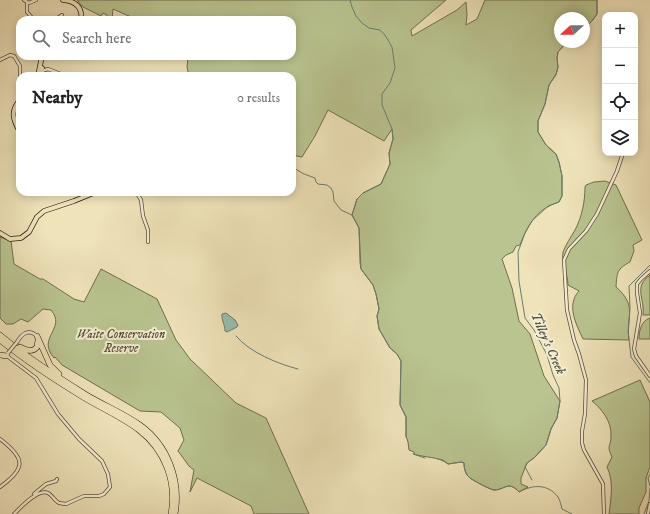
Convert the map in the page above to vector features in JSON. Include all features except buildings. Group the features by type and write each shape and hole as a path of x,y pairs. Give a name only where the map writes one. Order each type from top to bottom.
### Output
{"highway":[{"path":"0,334 29,351 34,350 38,345 36,336"},
{"path":"0,334 40,364 90,397 141,426 152,436 161,447 170,464 176,483 177,493 175,514"},
{"path":"36,336 48,362 53,368 90,397"},
{"path":"0,340 33,364"},
{"path":"0,344 96,405 131,424 153,443 164,460 170,478 172,498 170,514"},
{"path":"0,355 8,355"}],"main road":[{"path":"63,0 72,2 79,7 81,16"},
{"path":"74,0 83,11 82,16"},
{"path":"40,72 42,60"},
{"path":"16,106 13,117 16,123"},
{"path":"0,232 10,237 20,236 25,232 43,209 80,196"},
{"path":"0,232 10,239 21,238 29,232 37,217 44,211 85,196"}],"street":[{"path":"24,0 27,2 36,0"},
{"path":"27,2 27,12 30,16"},
{"path":"0,60 10,55 14,56 16,59"},
{"path":"16,60 20,66 20,72"},
{"path":"42,72 48,69 56,72"},
{"path":"604,514 603,484 584,450 582,443 586,380 566,310 564,260 569,249 586,231 597,214 622,156"},
{"path":"139,196 141,200 143,216 148,230 148,242"},
{"path":"650,271 637,284 640,313 634,349 636,356 650,376"},
{"path":"14,514 29,500 42,492 47,492 57,502 62,504 84,496 100,496 109,490 109,479 102,461 79,439 58,414 36,378 8,355 21,336 26,332 32,332 36,336"},
{"path":"0,439 12,449 20,461 16,474 0,487"},
{"path":"35,496 34,494 40,488 56,481 57,478"},
{"path":"648,514 650,504"}],"green space":[{"path":"77,0 446,0 411,30 412,36 457,10 466,2 466,25 477,19 485,0 597,0 597,14 590,23 590,12 554,12 554,48 562,48 558,52 558,67 556,74 549,85 545,104 538,121 538,132 546,145 556,154 559,162 562,176 562,196 559,202 551,205 534,218 526,230 520,245 516,246 513,252 506,255 502,259 512,288 519,321 530,334 544,376 560,401 557,418 551,429 546,445 527,463 521,478 521,484 528,487 519,492 515,488 509,486 498,490 492,490 469,477 464,463 448,464 436,458 414,454 414,452 409,450 406,436 406,417 400,405 401,361 397,354 390,348 379,329 377,316 379,309 376,294 373,285 361,269 359,228 352,215 357,199 363,193 381,184 390,164 389,153 393,139 392,129 384,141 328,110 315,136 302,157 296,156 296,72 188,72 188,60 296,60 296,16 129,16 113,9 112,16 107,16 103,13 101,16 83,7"},
{"path":"605,181 616,185 642,240 633,245 634,251 630,262 620,269 617,278 616,287 623,294 629,306 629,340 583,339 575,321 573,308 575,296 579,291 568,285 563,260 563,252 575,230 581,214 586,185 594,182"},
{"name":"Waite Conservation Reserve","path":"0,237 11,241 14,264 40,279 43,279 74,299 84,302 101,269 157,299 176,340 190,359 236,403 266,418 309,514 254,514 251,506 197,478 190,492 194,470 189,466 178,451 184,440 180,428 161,412 140,411 62,365 55,357 54,358 49,351 48,344 56,323 55,317 51,310 43,309 28,322 21,319 13,324 6,324 0,318"},
{"path":"650,275 650,315 643,315 641,288 645,279"},
{"path":"650,318 650,339 639,339 640,330 644,321"},
{"path":"640,380 650,402 650,467 646,478 646,492 639,508 639,514 609,514 611,478 607,467 612,457 609,448 611,431 606,416 592,401"}],"shaded area":[{"path":"226,313 235,320 238,325 227,332 225,331 222,316 222,314"}],"waterway":[{"path":"350,0 356,16 362,23 369,28 380,30 385,35 392,47 395,68 390,83 382,94 382,105 392,129 393,139 389,153 390,164 381,184 363,193 357,199 352,215"},
{"name":"Tilley's Creek","path":"590,23 597,14 597,0"},
{"name":"Tilley's Creek","path":"532,480 525,467 527,463 546,445 551,429 557,418 560,401 559,388 547,355 534,330 525,318 519,281 518,252 525,233 532,221 548,206 559,202 562,196 562,176 559,162 556,154 546,145 538,132 538,121 545,104 549,85 556,75 558,67 558,52 562,48"},
{"path":"296,169 315,178 318,184 327,185 331,188 334,201 341,210 352,215 359,228 361,269 373,285 376,294 379,309 377,316 379,329 390,348 397,354 401,361 400,405 406,417 406,437"},
{"path":"650,265 629,286 630,308 628,331 631,357 650,383"},
{"path":"236,336 248,347 264,357 298,369"},
{"path":"413,454 425,458"},
{"path":"438,459 443,460 448,464 464,463 469,477 492,490 498,490 506,486 515,488 519,492 534,487 544,487 549,489 558,497 562,509 572,514"},
{"path":"650,474 648,478 650,486"},
{"path":"644,514 649,501 650,488"}]}
